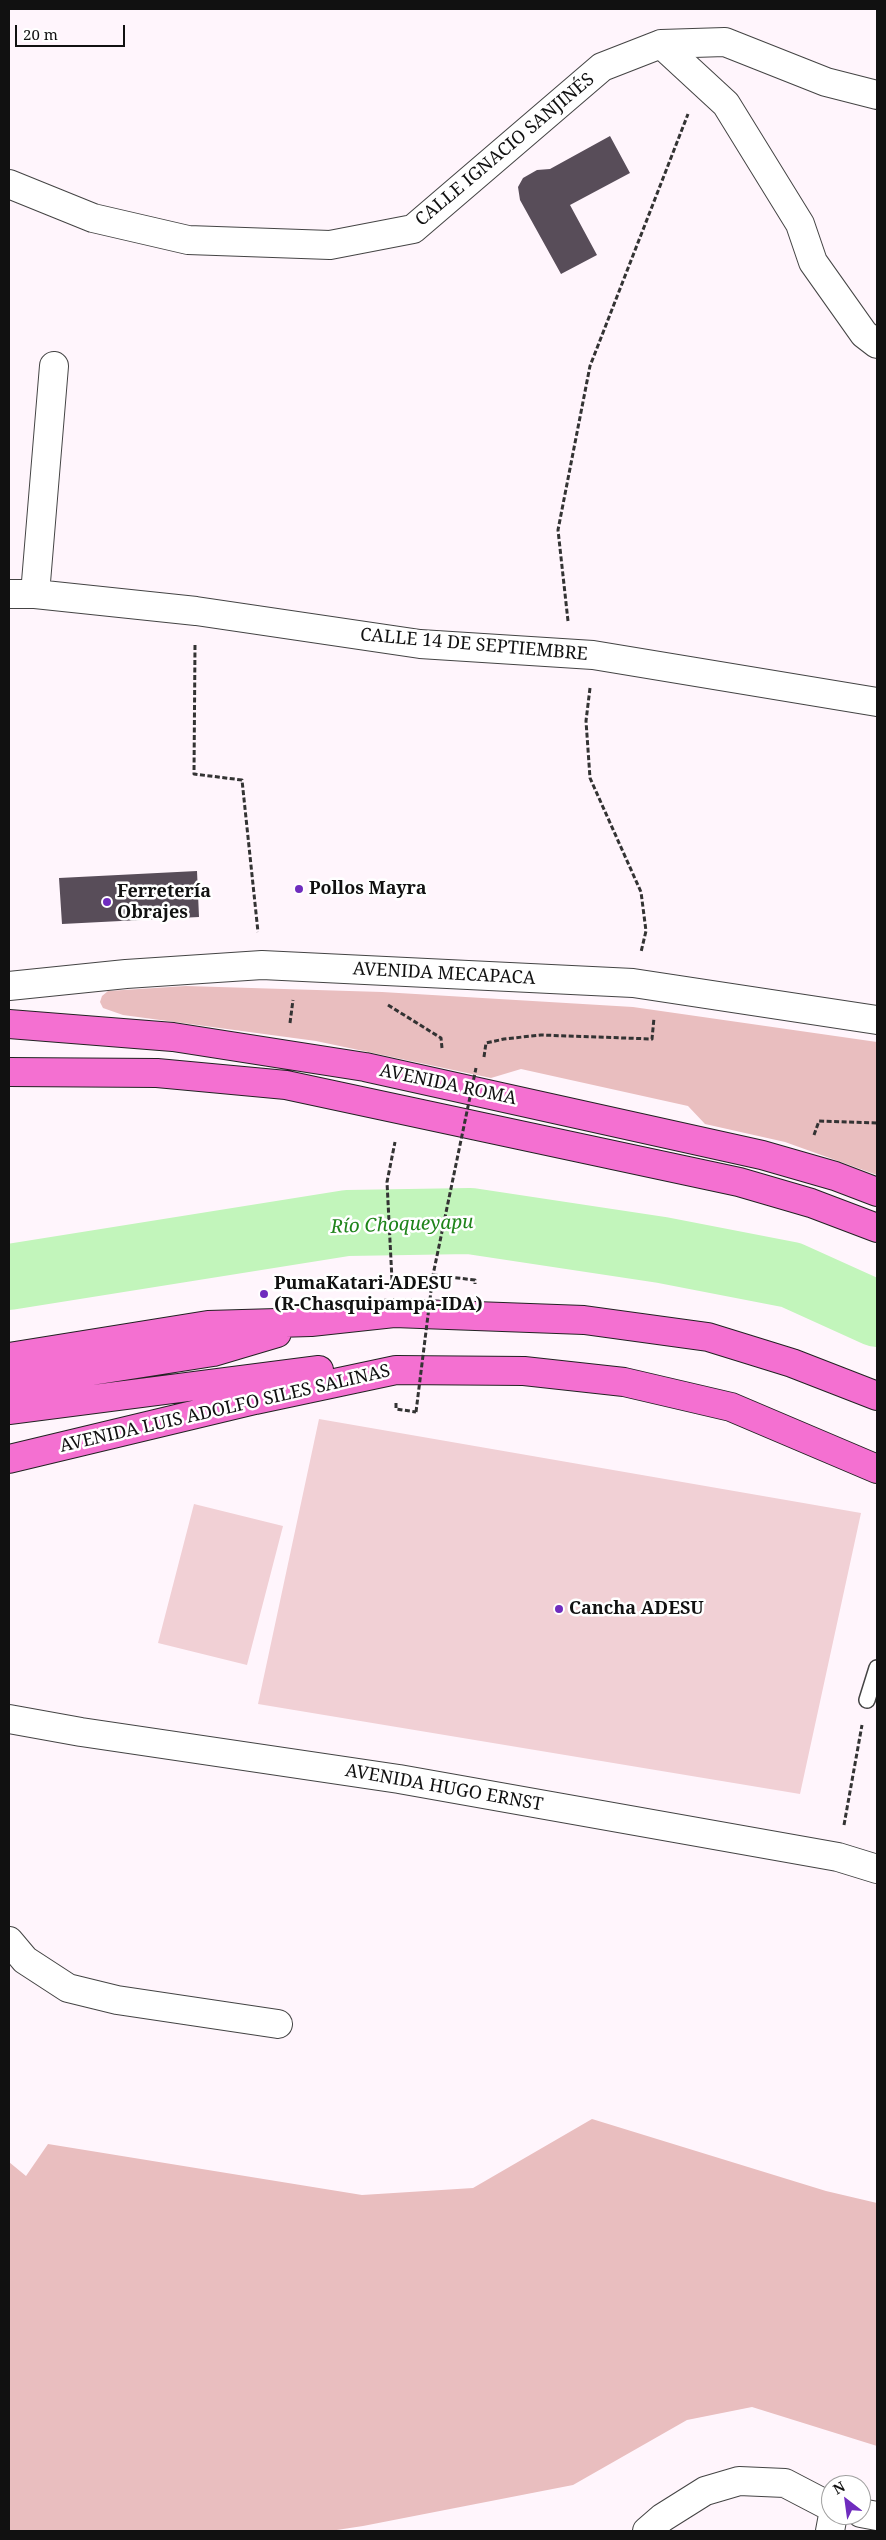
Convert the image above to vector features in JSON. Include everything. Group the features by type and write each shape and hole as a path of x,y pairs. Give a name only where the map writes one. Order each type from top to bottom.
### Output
{"main road":[{"name":"AVENIDA ROMA","path":"9,1024 173,1037 365,1067 762,1155 835,1176 877,1192"},
{"name":"AVENIDA ROMA","path":"9,1072 157,1074 286,1085 739,1182 811,1203 877,1228"},
{"path":"9,1357 208,1325 311,1322 394,1313 584,1320 708,1337 792,1363 877,1396"},
{"path":"9,1384 213,1352 311,1322"},
{"path":"9,1410 311,1370 396,1370"},
{"name":"AVENIDA LUIS ADOLFO SILES SALINAS","path":"9,1459 255,1400 396,1370 524,1370 624,1382 731,1407 877,1469"}],"street":[{"name":"CALLE IGNACIO SANJINÉS","path":"9,184 92,218 188,240 330,245 413,229 602,67 660,44 725,42 826,82 877,94"},
{"path":"660,44 726,104 800,224 813,262 864,334 877,344"},
{"path":"22,594 54,366"},
{"name":"CALLE 14 DE SEPTIEMBRE","path":"22,594 196,611 420,644 583,655 877,702"},
{"name":"AVENIDA MECAPACA","path":"9,986 126,974 262,965 633,983 877,1020"},
{"name":"AVENIDA HUGO ERNST","path":"9,1719 90,1734 399,1779 838,1857 877,1869"},
{"path":"9,1941 25,1960 68,1988 117,2000 278,2024"},
{"path":"647,2531 662,2518 705,2491 740,2480 785,2482 821,2502"}],"lane":[{"path":"867,1700 877,1668"}],"path":[{"path":"633,983 646,930 641,892 590,778 583,655 558,530 590,366 700,81"},
{"path":"196,611 194,774 242,780 262,965"},
{"path":"290,1026 293,994"},
{"path":"387,1005 442,1038 442,1048"},
{"path":"484,1057 486,1043 541,1035 652,1039 654,1015"},
{"path":"416,1412 433,1275 476,1068"},
{"path":"392,1271 386,1182 401,1109"},
{"path":"814,1135 819,1121 877,1123"},
{"path":"433,1275 451,1277"},
{"path":"838,1857 867,1700"}],"shaded area":[{"path":"186,986 382,992 633,1007 877,1042 877,1175 785,1142 705,1124 688,1106 521,1069 491,1078 316,1041 123,1015 103,1008 100,1002 102,996 108,991"},
{"name":"Cancha ADESU","path":"319,1419 861,1513 800,1794 258,1704"},
{"path":"194,1504 283,1526 247,1665 158,1643"},
{"path":"592,2119 826,2191 877,2203 877,2446 752,2407 687,2420 573,2485 363,2526 330,2531 9,2531 9,2162 26,2176 48,2144 362,2195 473,2188"}],"building":[{"path":"610,136 630,173 570,205 597,255 561,274 520,200 518,187 523,178 537,170 550,169"},
{"path":"197,871 199,917 62,924 59,878"}],"waterway":[{"name":"Río Choqueyapu","path":"9,1277 347,1223 470,1221 662,1250 791,1275 877,1314"}],"place":[{"name":"Pollos Mayra","path":"299,889"},
{"name":"Ferretería Obrajes","path":"107,902"},
{"name":"PumaKatari-ADESU (R-Chasquipampa-IDA)","path":"264,1294"},
{"name":"Cancha ADESU","path":"559,1609"}]}
